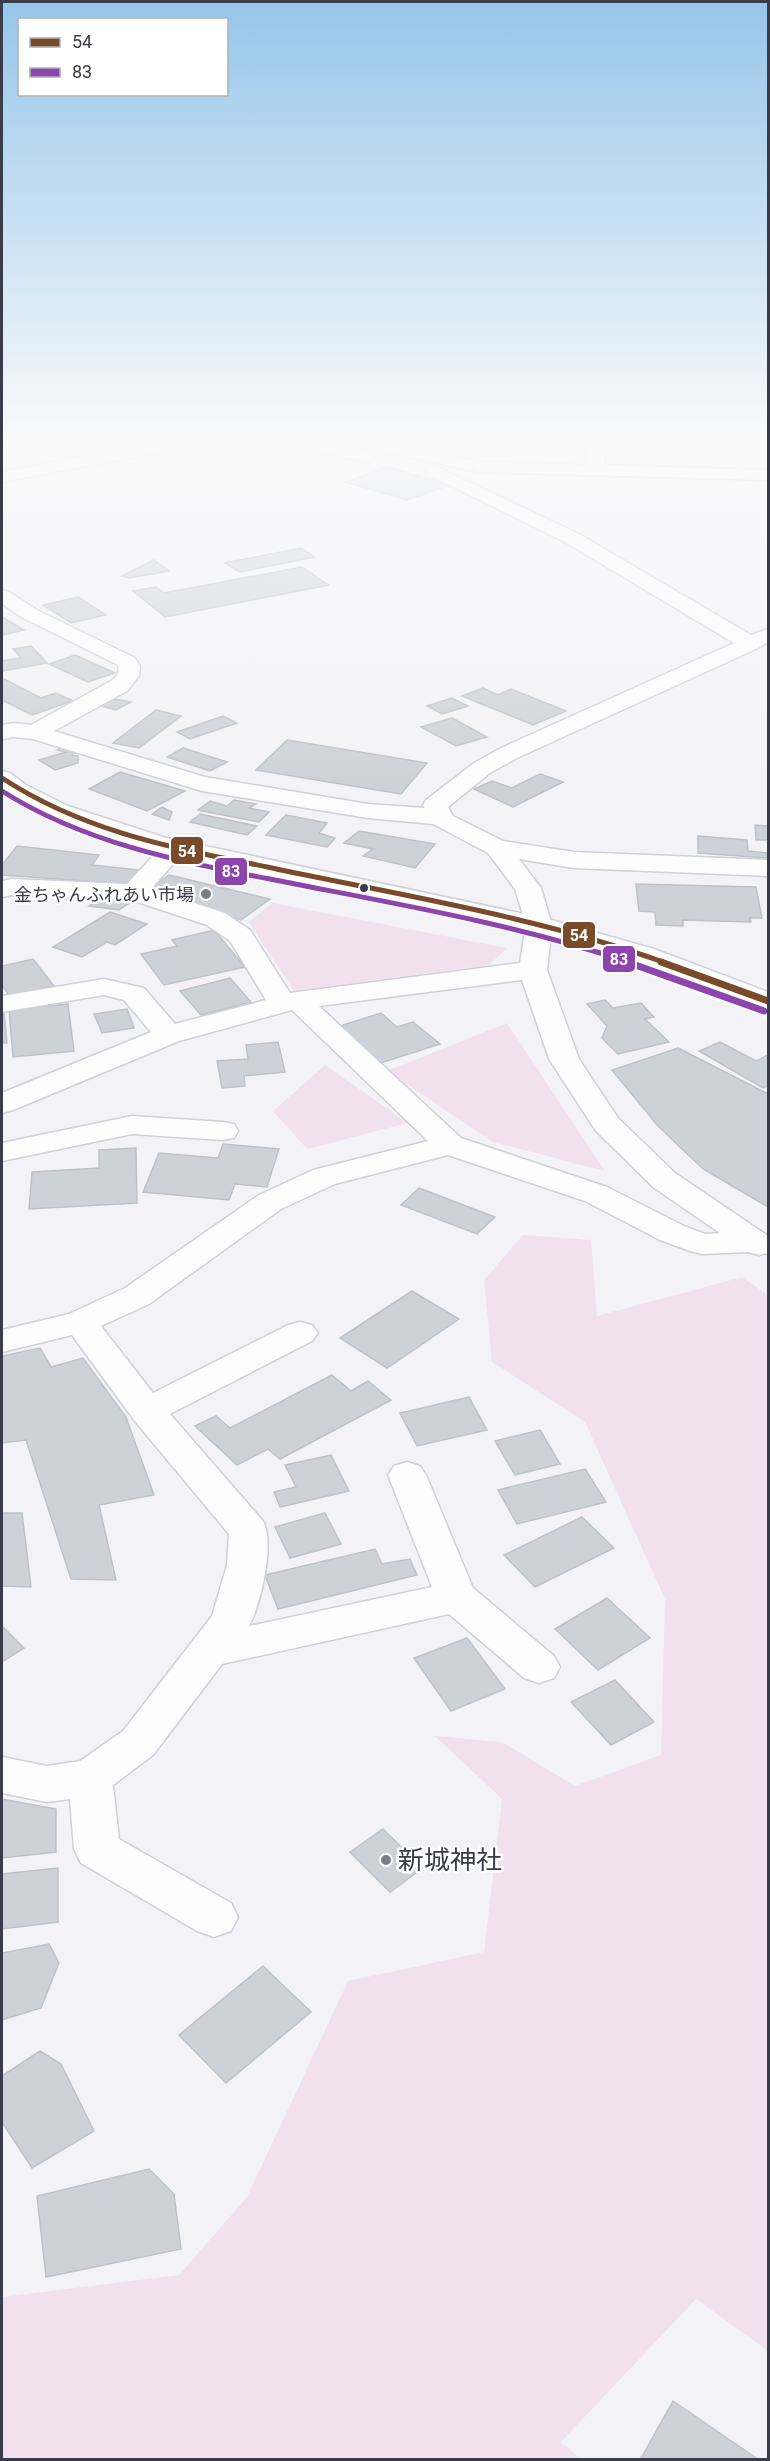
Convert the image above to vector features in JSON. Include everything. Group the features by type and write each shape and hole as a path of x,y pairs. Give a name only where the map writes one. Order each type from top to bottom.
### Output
{"street":[{"path":"599,553 760,640"},
{"path":"2,596 30,614 128,662 131,670 129,677 119,686 36,732"},
{"path":"760,640 509,753 482,768 435,805 443,821 497,848 574,860 768,868"},
{"path":"2,732 13,730 36,732 202,784 368,811 441,817"},
{"path":"2,778 47,805 123,833 174,848 539,925 644,955 768,1001"},
{"path":"134,892 174,848"},
{"path":"497,848 528,888 539,925 533,970 564,1059 607,1124 664,1180 760,1246"},
{"path":"2,889 12,887 134,892 216,919 240,936 290,1002 450,1145 596,1194 672,1233 702,1244 760,1246"},
{"path":"2,1104 169,1035 290,1002 533,970"},
{"path":"2,1004 104,987 134,994 169,1035"},
{"path":"2,1152 132,1125 223,1131"},
{"path":"2,1341 80,1322 137,1296 270,1202 324,1177 450,1145"},
{"path":"2,1775 47,1784 90,1778 138,1743 231,1621 247,1565 249,1531 147,1411 80,1322"},
{"path":"147,1411 300,1333"},
{"path":"407,1475 456,1597 539,1668"},
{"path":"207,1651 456,1597"},
{"path":"90,1778 98,1849 214,1917"}],"shaded area":[{"path":"273,903 507,948 489,965 294,991 249,922"},
{"path":"507,1023 605,1171 493,1142 387,1071"},
{"path":"325,1065 408,1123 307,1149 273,1111"},
{"path":"523,1235 591,1240 597,1316 742,1277 768,1295 768,2351 696,2299 561,2442 581,2459 2,2459 2,2297 179,2275 247,2197 348,1981 484,1952 502,1799 435,1736 502,1742 575,1786 661,1755 665,1599 585,1422 492,1362 484,1280"}],"building":[{"path":"276,553 309,553 315,557 239,572 225,563"},
{"path":"154,560 169,571 130,578 122,576"},
{"path":"302,567 329,585 165,617 133,591 156,587 164,593"},
{"path":"78,597 106,615 71,623 43,605"},
{"path":"2,617 24,630 2,635"},
{"path":"31,646 47,663 2,671 2,661 21,658 13,649"},
{"path":"75,655 115,673 88,682 49,664"},
{"path":"2,678 41,698 56,693 73,701 32,715 2,700"},
{"path":"483,688 498,695 511,689 566,711 533,725 462,696"},
{"path":"452,698 468,706 442,714 427,706"},
{"path":"114,699 131,702 116,710 101,706"},
{"path":"156,710 181,716 139,748 113,743"},
{"path":"223,716 237,723 190,739 177,732"},
{"path":"452,718 487,737 456,746 421,727"},
{"path":"287,740 427,763 401,794 256,770"},
{"path":"61,748 76,752 72,755 78,756 78,763 55,770 39,760 66,752 57,750"},
{"path":"183,748 227,762 210,771 167,757"},
{"path":"120,772 185,791 147,811 89,789"},
{"path":"540,774 563,782 513,807 474,789 492,781 512,788"},
{"path":"234,800 256,804 249,808 269,812 259,822 198,810 210,801 227,806"},
{"path":"162,807 172,812 169,820 152,814"},
{"path":"200,814 257,826 247,835 190,822"},
{"path":"286,815 327,823 319,833 335,838 327,847 266,835"},
{"path":"755,825 768,826 768,840 756,840"},
{"path":"359,831 435,844 415,868 363,856 373,849 344,843"},
{"path":"698,836 747,840 748,851 768,853 768,858 698,853"},
{"path":"17,846 99,855 92,865 139,870 127,884 2,875 2,865"},
{"name":"金ちゃんふれあい市場","path":"169,875 270,899 241,920 148,889"},
{"path":"636,884 756,887 762,918 750,918 751,922 683,920 683,926 656,925 655,912 639,911"},
{"path":"102,897 134,900 119,910 89,906"},
{"path":"110,912 147,924 115,945 107,942 82,957 53,947"},
{"path":"214,930 245,967 164,985 141,954 177,946 172,940"},
{"path":"33,959 54,986 10,997 2,985 2,966"},
{"path":"230,978 251,1002 201,1015 180,991"},
{"path":"605,1000 613,1008 641,1003 654,1017 645,1019 669,1042 618,1054 602,1038 607,1026 587,1004"},
{"path":"68,1004 74,1051 13,1057 9,1009"},
{"path":"127,1009 134,1028 102,1033 94,1014"},
{"path":"2,1013 4,1013 7,1043 2,1043"},
{"path":"381,1013 397,1027 413,1022 440,1044 381,1063 340,1026"},
{"path":"278,1042 285,1072 244,1076 245,1086 222,1088 217,1061 248,1059 246,1045"},
{"path":"720,1042 756,1061 768,1055 768,1086 763,1088 699,1051"},
{"path":"678,1048 768,1094 768,1207 703,1169 658,1126 612,1070"},
{"path":"223,1144 279,1149 267,1187 235,1184 229,1200 143,1192 159,1153 218,1158"},
{"path":"136,1148 137,1203 29,1209 32,1172 99,1168 99,1150"},
{"path":"419,1188 495,1217 477,1234 401,1205"},
{"path":"412,1291 459,1319 387,1368 340,1338"},
{"path":"40,1348 51,1367 83,1358 126,1417 154,1495 99,1505 116,1580 71,1579 26,1440 2,1443 2,1356"},
{"path":"332,1375 351,1391 368,1381 391,1400 280,1459 268,1449 237,1465 195,1426 216,1416 230,1428"},
{"path":"469,1397 487,1430 417,1446 400,1413"},
{"path":"540,1430 560,1464 515,1475 495,1441"},
{"path":"331,1455 349,1491 280,1507 274,1492 296,1487 285,1465"},
{"path":"585,1469 606,1502 517,1524 498,1490"},
{"path":"2,1513 22,1513 31,1587 2,1586"},
{"path":"325,1513 341,1544 290,1558 275,1527"},
{"path":"582,1517 614,1548 535,1587 504,1555"},
{"path":"375,1549 382,1564 410,1559 417,1575 278,1609 265,1575"},
{"path":"607,1598 650,1638 598,1670 555,1629"},
{"path":"2,1626 24,1648 2,1662"},
{"path":"467,1638 505,1689 451,1711 414,1658"},
{"path":"615,1680 654,1722 611,1745 571,1702"},
{"path":"2,1799 56,1809 56,1852 2,1858"},
{"name":"新城神社","path":"383,1829 423,1868 390,1892 350,1852"},
{"path":"58,1868 58,1922 2,1929 2,1874"},
{"path":"49,1944 59,1963 41,2008 2,2020 2,1953"},
{"path":"263,1966 311,2012 226,2083 179,2035"},
{"path":"40,2051 61,2064 94,2131 32,2168 2,2122 2,2076"},
{"path":"149,2169 174,2194 181,2249 46,2277 37,2196"},
{"path":"673,2401 759,2460 640,2460"}],"transit line":[{"name":"54","path":"2,778 31,797 63,813 131,837 201,854 566,931 654,959 768,1001"},
{"name":"83","path":"2,791 56,821 118,844 244,874 427,910 537,935 623,960 764,1011"}],"place":[{"name":"金ちゃんふれあい市場","path":"206,894"},
{"name":"新城神社","path":"386,1860"}]}
